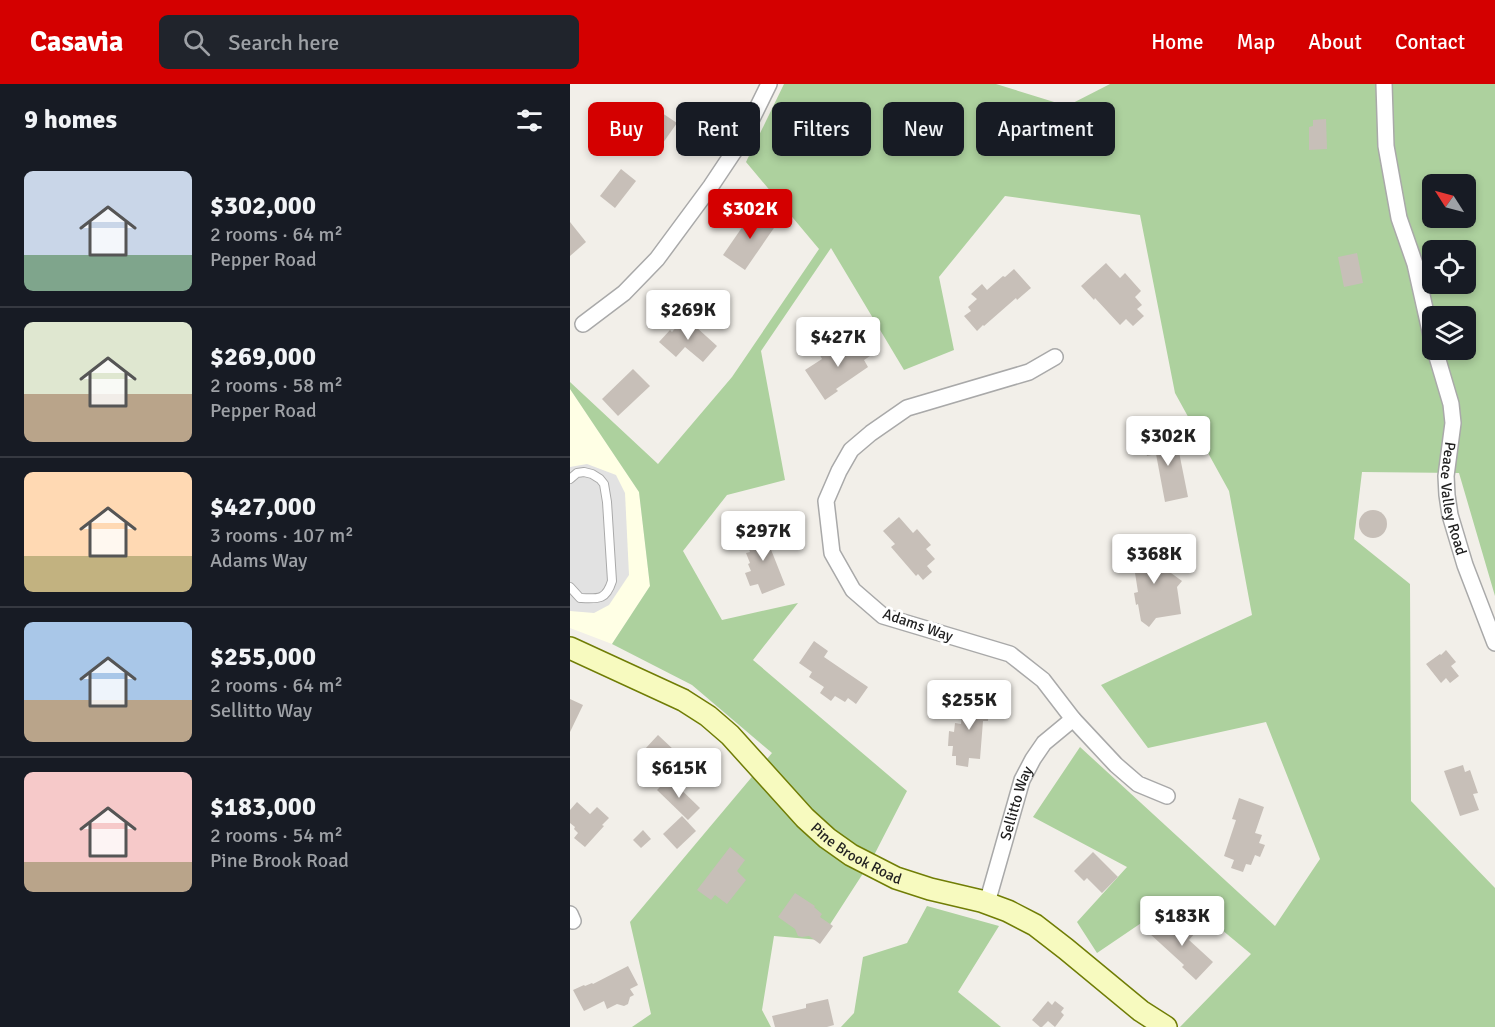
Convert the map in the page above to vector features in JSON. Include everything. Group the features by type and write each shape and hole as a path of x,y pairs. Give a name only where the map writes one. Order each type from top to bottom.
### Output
{"street":[{"path":"583,324 624,293 657,259 741,141 769,84"},
{"path":"1383,84 1386,146 1398,218 1415,264 1424,306"},
{"name":"Adams Way","path":"1055,357 1029,372 907,408 851,450 826,501 832,553 853,590 883,616 1010,654 1043,680 1073,719 1116,765 1138,784 1167,796"},
{"name":"Peace Valley Road","path":"1438,360 1451,404 1453,423 1446,476 1450,515 1465,565 1495,644"},
{"name":"Pine Brook Road","path":"570,648 683,700 708,716 730,735 805,818 851,855 896,878 987,903 1035,925 1141,1011 1166,1027"},
{"name":"Sellitto Way","path":"987,903 1022,780 1032,759 1044,742 1073,719"}],"lane":[{"path":"570,479 577,473 584,472 600,478 604,484 612,581 608,592 602,598 580,598 570,586"}],"shaded area":[{"path":"570,389 639,492 650,586 612,644 570,628"},
{"path":"587,464 616,475 625,493 629,575 609,605 594,613 570,611 570,467"}],"green space":[{"path":"784,84 996,84 1054,102 976,102 976,156 1115,156 1115,102 1075,102 1110,84 1495,84 1495,596 1459,473 1362,472 1354,539 1410,584 1411,801 1495,888 1495,1027 1180,1027 1251,954 1181,896 1097,953 1077,922 1127,867 1033,817 1080,747 1275,926 1320,859 1266,722 1148,748 1101,685 1252,615 1229,491 1175,393 1140,215 1005,196 939,277 954,350 904,370 831,248 761,351 785,480 727,495 683,551 722,620 798,603 753,660 907,791 871,861 820,940 774,936 762,1010 771,1027 632,1027 651,1014 630,922 772,753 692,685 612,644 650,586 639,492 570,389 570,382 658,464 732,377 819,249 746,162 749,156 760,156 760,133 772,109 772,156 871,156 871,102 775,102"},
{"path":"927,906 999,926 958,992 1001,1027 841,1027 854,1013 863,957 907,943"}],"building":[{"path":"664,114 676,124 664,141"},
{"path":"1326,119 1327,149 1309,150 1309,127 1313,126 1313,120"},
{"path":"621,169 636,181 615,208 600,196"},
{"path":"754,210 776,225 745,270 723,255"},
{"path":"570,222 586,242 570,256"},
{"path":"1357,253 1363,283 1344,287 1338,257"},
{"path":"1106,263 1120,278 1125,273 1141,291 1135,297 1142,305 1137,309 1144,316 1133,326 1126,319 1120,325 1081,286"},
{"path":"1014,269 1031,288 977,331 964,316 971,311 968,307 977,299 971,294 982,284 987,290"},
{"path":"685,317 717,346 703,362 685,347 676,357 659,342 670,330 672,332"},
{"path":"840,342 845,348 853,343 858,351 867,345 873,354 864,360 868,367 836,389 838,391 825,400 805,370 822,359 820,355"},
{"path":"633,369 650,386 618,416 602,399"},
{"path":"1166,433 1169,449 1178,447 1188,497 1165,502 1156,454 1147,456 1143,438"},
{"path":"1373,510 1383,514 1387,524 1383,534 1373,538 1363,534 1359,524 1363,514"},
{"path":"899,517 913,533 917,529 931,545 926,549 935,559 927,566 932,572 923,580 918,574 916,576 891,547 895,544 883,531"},
{"path":"768,527 775,545 770,547 785,585 762,594 758,584 750,586 745,573 751,571 746,553 750,552 744,537"},
{"path":"1145,542 1157,551 1148,563 1169,560 1171,573 1182,581 1177,587 1181,614 1156,618 1149,627 1141,621 1138,604 1136,605 1134,593 1138,592 1135,573 1123,565 1137,546 1140,548"},
{"path":"814,641 828,651 824,657 868,687 856,704 848,698 845,702 835,696 831,701 820,693 824,687 809,677 812,672 799,663"},
{"path":"1446,650 1456,662 1451,666 1459,676 1450,683 1446,678 1441,683 1426,664"},
{"path":"964,698 989,700 988,721 983,721 980,759 969,758 968,767 956,765 956,756 952,756 953,746 948,746 949,731 954,732 955,723 961,724"},
{"path":"570,699 583,705 570,732"},
{"path":"658,735 675,751 670,756 676,761 659,779 647,768 653,761 645,753 647,751 645,749"},
{"path":"1463,765 1465,772 1470,770 1478,793 1473,794 1479,810 1460,816 1444,771"},
{"path":"669,778 700,808 688,820 657,790"},
{"path":"1239,798 1264,807 1255,833 1262,835 1259,843 1265,845 1260,857 1255,855 1251,865 1246,864 1243,872 1231,868 1234,860 1224,856 1236,820 1232,819"},
{"path":"577,802 590,814 597,807 609,818 585,847 574,838 578,833 570,823 570,810"},
{"path":"682,816 696,831 677,849 663,834"},
{"path":"643,830 651,839 641,848 633,840"},
{"path":"730,847 745,860 737,871 746,880 727,904 715,895 711,900 697,890"},
{"path":"1093,852 1118,877 1102,893 1087,878 1084,881 1074,871"},
{"path":"795,893 815,906 822,914 820,917 833,926 820,944 809,936 798,936 795,929 778,917"},
{"path":"1164,917 1177,929 1183,922 1195,933 1189,940 1213,962 1196,980 1182,967 1184,965 1149,933"},
{"path":"628,966 638,985 630,989 634,995 630,997 628,1004 624,1006 617,1004 607,1009 604,1001 584,1011 573,990 593,984"},
{"path":"828,999 834,1025 775,1027 772,1016 806,1008 806,1004"},
{"path":"1048,1001 1052,1005 1055,1001 1064,1008 1061,1012 1064,1015 1055,1027 1048,1021 1040,1027 1032,1020"}]}
